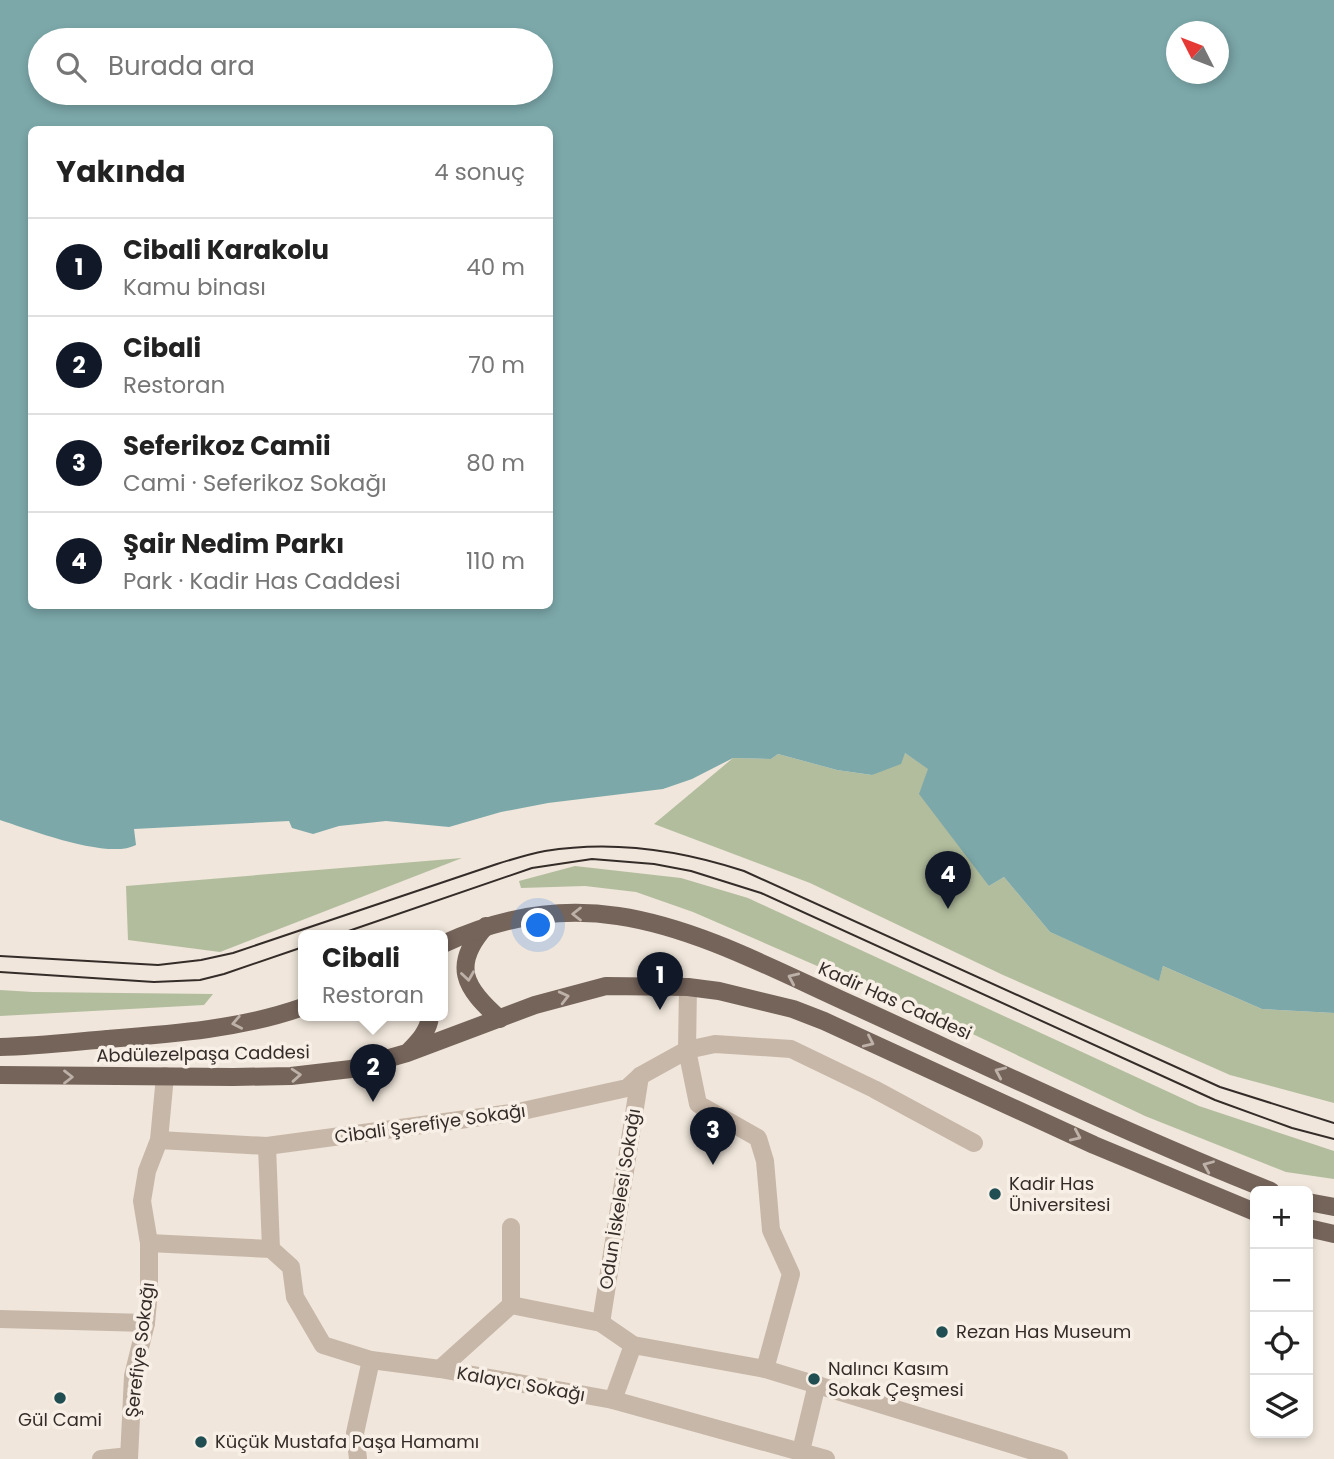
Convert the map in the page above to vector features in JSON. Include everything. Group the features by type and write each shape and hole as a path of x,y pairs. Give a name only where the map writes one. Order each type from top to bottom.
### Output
{"main road":[{"name":"Kadir Has Caddesi","path":"486,926 534,915 590,914 626,917 672,928 764,965 1177,1152 1259,1186"},
{"path":"448,942 486,926"},
{"path":"486,926 470,950 466,979 482,1004 500,1019"},
{"name":"Abdülezelpaşa Caddesi","path":"0,1075 301,1075 351,1069 407,1053 534,1005 606,986 688,987"},
{"path":"688,987 719,990 793,1009 824,1021 1094,1145 1250,1210"},
{"name":"Abdülezelpaşa Caddesi","path":"0,1047 197,1030 298,1009"},
{"path":"407,1053 422,1036 430,1021"},
{"path":"1313,1203 1334,1207"},
{"path":"1313,1229 1334,1234"}],"street":[{"path":"688,987 687,1050 698,1104 758,1138 765,1161 771,1230 791,1274 765,1370"},
{"path":"687,1050 715,1044 790,1049 874,1089 974,1143"},
{"name":"Cibali Şerefiye Sokağı","path":"159,1140 267,1146 518,1112 627,1088 640,1076 687,1050"},
{"name":"Şerefiye Sokağı","path":"129,1457 133,1376 146,1323 149,1243 142,1201 147,1171 159,1140 165,1076"},
{"name":"Odun İskelesi Sokağı","path":"601,1323 640,1076"},
{"path":"149,1243 271,1249 267,1146"},
{"path":"440,1369 512,1305 511,1227"},
{"name":"Kalaycı Sokağı","path":"271,1249 291,1266 295,1297 323,1345 371,1360 440,1369 614,1401 826,1459"},
{"path":"512,1305 601,1323 633,1345 765,1370 817,1384 1055,1459"},
{"path":"0,1319 146,1323"},
{"path":"614,1401 633,1345"},
{"path":"358,1459 355,1433 371,1360"},
{"path":"802,1451 817,1384"},
{"path":"101,1459 129,1457"}],"green space":[{"path":"905,753 929,769 989,886 1004,877 1050,932 1159,980 1163,966 1262,1009 1334,1013 1334,1103 1230,1075 1003,975 810,883 654,824 733,758 771,759 778,754 837,770 872,775"},
{"path":"462,858 220,952 128,940 126,886"},
{"path":"575,866 681,878 748,898 1199,1106 1334,1151 1334,1179 1286,1172 1145,1116 960,1028 693,912 636,892 585,886 521,888 519,881"},
{"path":"0,990 213,994 204,1005 0,1016"}],"water":[{"path":"0,0 1334,0 1334,1013 1262,1009 1163,966 1159,981 1050,932 1004,877 989,886 919,794 928,769 905,753 901,764 872,775 837,770 778,754 771,759 733,758 692,779 663,789 548,803 501,812 449,827 386,821 339,826 313,834 292,828 289,821 134,829 136,845 123,849 69,842 0,820"}],"tram line":[{"path":"301,930 497,864 545,851 621,847 695,857 744,871 1220,1087 1334,1123"},
{"path":"351,930 532,868 592,859 654,864 691,871 761,893 1215,1100 1292,1128 1334,1139"},
{"path":"0,956 158,965 233,953 298,931"},
{"path":"0,972 154,982 200,980 298,949"}],"place":[{"name":"Şair Nedim Parkı","path":"948,909"},
{"name":"Cibali Karakolu","path":"660,1010"},
{"name":"Cibali","path":"373,1102"},
{"name":"Seferikoz Camii","path":"713,1165"},
{"name":"Kadir Has Üniversitesi","path":"995,1194"},
{"name":"Rezan Has Museum","path":"942,1332"},
{"name":"Nalıncı Kasım Sokak Çeşmesi","path":"814,1379"},
{"name":"Gül Cami","path":"60,1398"},
{"name":"Küçük Mustafa Paşa Hamamı","path":"201,1442"}]}
